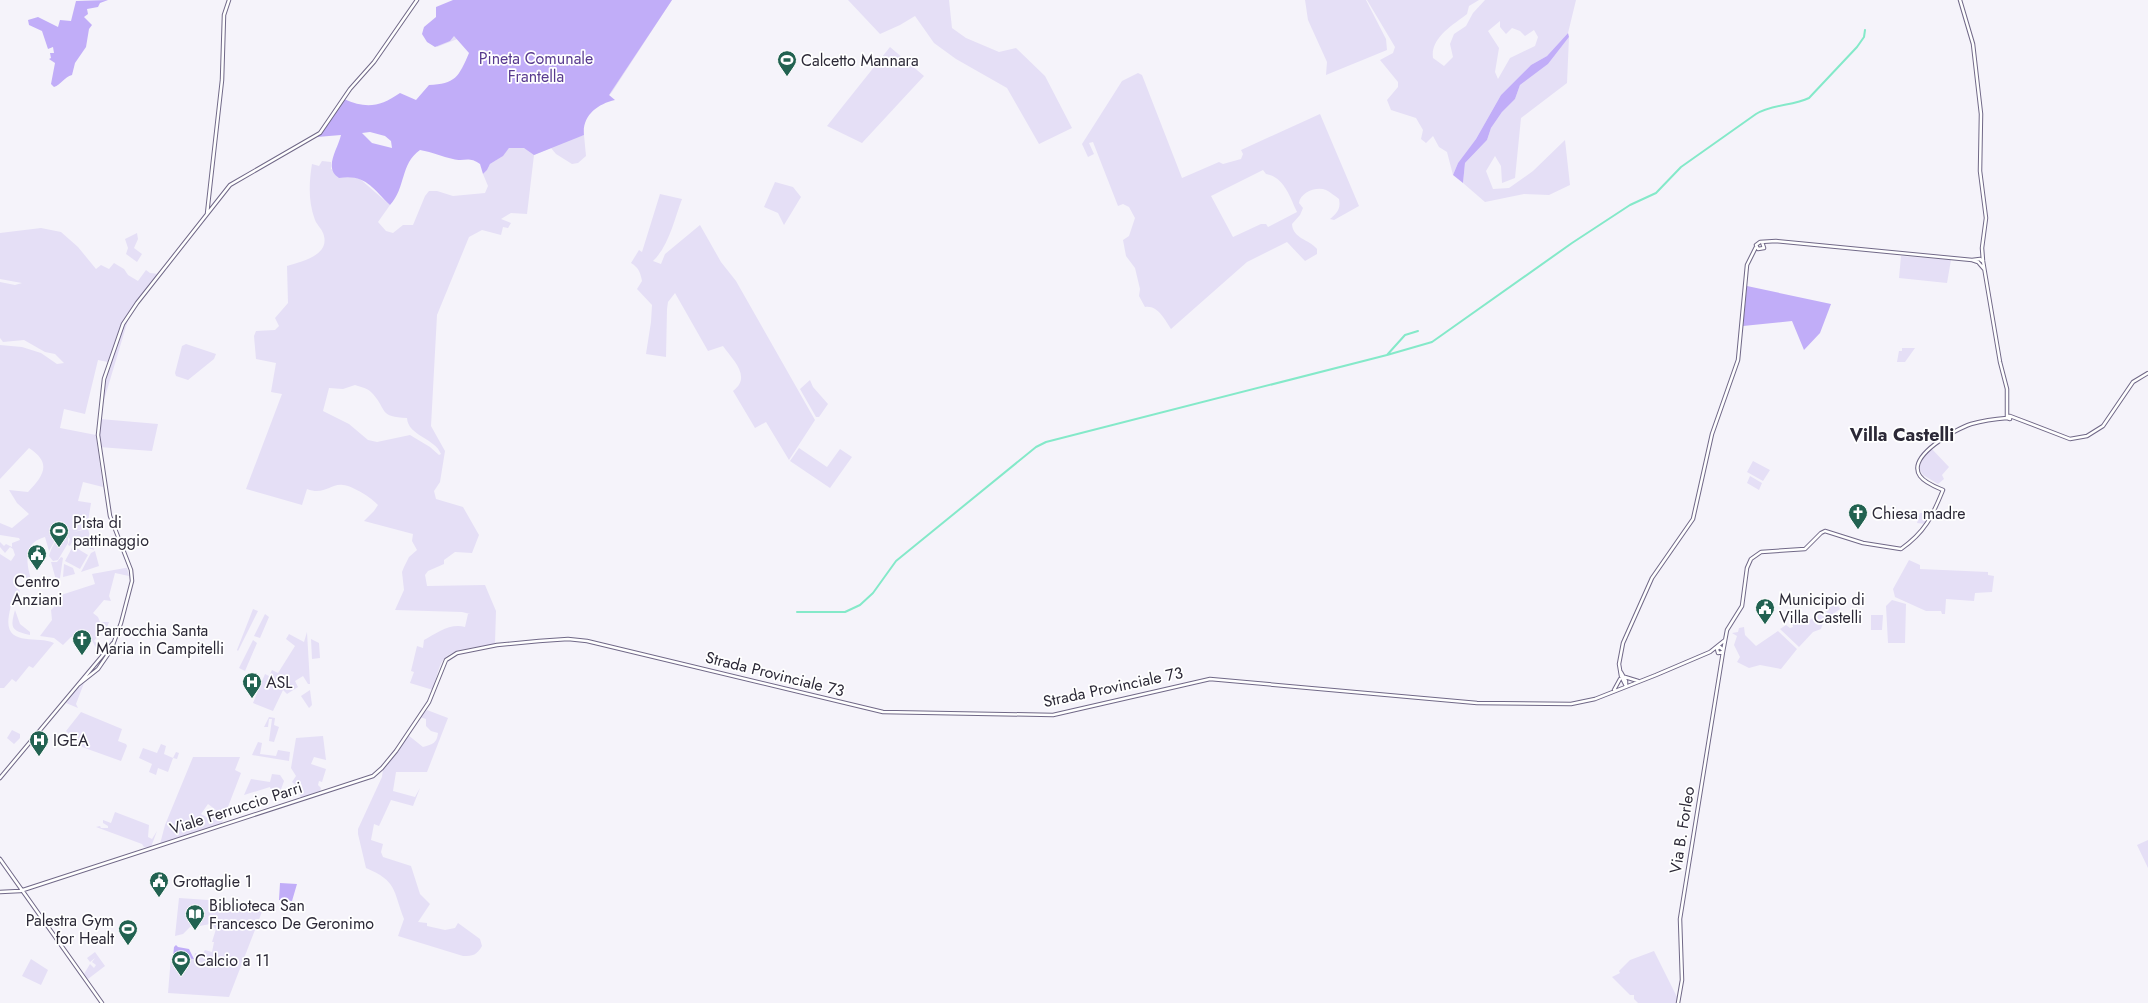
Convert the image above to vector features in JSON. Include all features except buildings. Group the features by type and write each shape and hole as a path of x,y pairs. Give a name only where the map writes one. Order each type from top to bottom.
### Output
{"main road":[{"path":"207,215 222,80 224,15 229,0"},
{"path":"79,684 102,664 114,641 132,581 127,560 112,524 106,501 98,435 104,379 117,338 126,319 230,185 320,133 350,90 374,62 418,0"},
{"path":"1960,0 1973,44 1981,114 1980,171 1986,218 1982,252 2000,362 2007,389 2008,417"},
{"path":"1762,242 1764,247"},
{"path":"1758,249 1757,243 1771,242 1863,249 1983,261"},
{"path":"1626,686 1620,671 1621,648 1652,578 1693,519 1712,434 1720,406 1735,370 1739,351 1745,276 1750,255 1771,242"},
{"path":"1973,259 1982,252"},
{"path":"1973,259 1984,269"},
{"path":"1978,262 1983,261"},
{"path":"1722,661 1717,653 1718,648 1725,640 1730,626 1742,606 1747,568 1751,559 1762,552 1805,549 1825,531 1864,543 1902,549 1920,534 1934,513 1943,490 1925,481 1919,475 1917,469 1924,454 1939,442 1969,425 2008,417 2070,438 2079,439 2103,426 2133,382 2148,373"},
{"name":"Strada Provinciale 73","path":"322,793 373,776 385,765 429,702 446,660 456,653 497,645 577,639 872,710 894,713 1053,715 1210,679 1477,703 1582,703 1718,648"},
{"name":"Via B. Forleo","path":"1678,1003 1682,980 1680,919 1725,640"},
{"path":"0,778 114,641"},
{"path":"1710,652 1720,654 1723,651 1722,648 1718,648"},
{"path":"1620,671 1624,677 1626,686"},
{"path":"1614,690 1621,676"},
{"path":"1624,677 1638,681"},
{"name":"Viale Ferruccio Parri","path":"0,892 22,890 322,793"},
{"path":"0,859 102,1003"}],"green space":[{"path":"108,0 100,3 98,7 87,9 88,14 84,17 92,25 89,29 86,47 75,63 72,75 54,87 51,84 55,63 49,59 51,58 50,53 54,53 53,47 48,49 42,31 29,25 28,20 38,17 58,27 60,20 71,21 76,1"},
{"name":"Pineta Comunale Frantella","path":"453,0 672,0 609,95 615,100 602,104 592,112 585,122 584,135 534,155 524,148 509,148 503,156 490,164 483,174 480,164 473,160 457,160 420,150 409,162 399,191 390,205 373,188 362,180 348,177 339,178 334,174 332,169 333,158 341,135 317,137 327,125 344,99 359,104 373,105 393,98 400,93 416,100 429,85 445,83 455,78 462,68 469,53 454,36 450,41 435,47 427,42 422,34 424,27 436,17 436,7","holes":["370,132 385,136 391,141 392,148 372,143 362,133"]},
{"path":"457,0 672,0 612,92 608,97 602,98 578,124 578,137 584,135 586,156 578,163 572,164 556,154 551,148 534,155 527,214 511,213 501,219 511,223 508,228 503,227 501,235 482,230 469,237 437,315 431,426 445,451 440,482 434,491 436,499 463,507 479,535 472,553 455,552 444,560 444,564 428,571 425,575 427,586 485,585 496,611 495,643 456,651 450,654 441,663 433,690 410,683 414,672 411,671 417,646 423,648 424,640 444,629 454,626 465,627 468,614 470,614 462,612 395,610 404,590 402,572 409,557 417,550 412,541 413,534 364,521 378,505 362,493 347,486 339,485 318,491 307,489 302,505 246,489 282,394 271,392 276,363 256,359 254,336 256,331 275,330 279,326 275,318 288,303 287,266 312,257 322,249 324,243 324,236 315,220 311,206 310,185 312,164 319,166 322,161 331,162 331,169 360,179 390,205 378,222 386,231 393,233 403,225 413,225 425,196 429,191 437,191 453,196 485,193 488,186 483,174 490,164 501,157 509,148 523,147 451,88 470,53 460,38 437,47 423,30","holes":["355,385 371,392 388,414 407,418 412,429 433,444 441,454 439,455 430,447 410,435 377,442 368,440 349,424 323,411 329,388 343,389"]},
{"path":"848,0 949,0 952,28 966,38 999,52 1016,48 1045,76 1072,128 1039,144 1007,88 956,59 934,43 915,16 880,34"},
{"path":"1305,0 1366,0 1386,39 1387,50 1326,75 1327,62 1308,20"},
{"path":"1367,0 1479,0 1469,6 1467,14 1449,27 1435,44 1433,58 1444,66 1453,57 1450,44 1454,34 1466,26 1473,13 1485,0 1576,0 1568,33 1547,56 1531,65 1501,95 1476,139 1458,163 1453,175 1447,152 1439,147 1433,136 1426,143 1421,139 1423,130 1416,118 1391,110 1387,100 1398,87 1398,82 1380,60 1393,53 1395,47","holes":["1500,21 1500,27 1506,34 1512,28 1520,31 1525,36 1534,30 1538,37 1535,46 1510,58 1498,79 1495,72 1499,48 1488,31"]},
{"path":"1568,33 1569,37 1548,64 1520,85 1515,99 1502,112 1491,128 1487,140 1465,163 1463,183 1453,175 1458,163 1476,139 1501,95 1531,65 1547,56"},
{"path":"1569,37 1567,83 1521,118 1515,178 1502,183 1501,166 1495,156 1486,171 1493,189 1509,188 1533,171 1565,140 1570,185 1549,195 1524,194 1485,202 1463,183 1465,163 1487,140 1491,128 1502,112 1515,99 1520,85 1548,64"},
{"path":"890,47 924,76 862,143 827,126"},
{"path":"1138,73 1142,75 1182,178 1219,162 1223,164 1241,159 1243,154 1241,150 1320,114 1359,206 1334,220 1330,219 1338,210 1339,199 1328,191 1322,189 1305,193 1300,199 1299,203 1303,208 1300,215 1292,224 1295,233 1314,246 1317,249 1317,254 1305,261 1287,242 1247,262 1171,329 1164,318 1154,308 1145,307 1139,296 1140,289 1135,268 1126,256 1123,240 1129,236 1135,218 1129,207 1123,204 1118,206 1093,142 1089,143 1094,154 1088,157 1082,144 1122,81","holes":["1263,170 1266,174 1282,183 1286,188 1297,212 1268,227 1266,224 1261,224 1233,237 1211,196"]},
{"path":"775,182 793,187 801,197 784,225 778,213 764,207"},
{"path":"660,194 682,199 667,240 659,255 653,261 661,264 665,254 700,225 721,262 736,281 815,420 789,460 766,422 755,428 733,391 741,380 741,374 736,363 723,346 708,351 675,293 668,302 667,309 666,357 646,354 652,305 637,289 642,281 640,273 631,263 639,250 642,252"},
{"path":"41,228 61,232 78,247 96,269 101,265 109,269 114,263 138,281 146,270 150,273 159,274 142,295 129,315 108,362 98,360 85,414 64,409 60,428 96,435 103,487 83,482 78,501 91,503 87,528 73,532 88,529 94,550 72,542 70,546 68,545 70,539 64,533 58,535 49,551 45,537 33,543 29,549 28,563 33,587 28,588 27,579 18,578 15,586 20,591 15,596 11,604 9,625 11,632 16,636 54,643 33,668 29,666 16,682 12,679 4,688 0,688 0,554 11,561 15,555 13,549 10,547 5,553 0,547 0,542 4,546 6,544 12,547 12,543 20,540 19,538 0,535 0,523 12,528 29,514 17,503 9,490 28,492 41,475 43,464 41,459 29,448 0,479 0,345 22,347 41,353 57,364 64,363 55,354 45,352 24,340 3,342 0,338 0,282 15,285 22,283 0,279 0,233"},
{"path":"137,233 138,239 134,248 142,254 137,262 126,254 128,248 125,239"},
{"path":"1901,256 1951,260 1947,283 1899,278"},
{"path":"1747,286 1831,304 1820,333 1804,350 1792,321 1743,326"},
{"path":"126,320 128,320 104,400 100,419 158,424 152,451 99,447 99,414 101,398 109,366"},
{"path":"186,344 216,354 214,359 188,380 176,376 175,373 182,346"},
{"path":"1902,348 1915,348 1905,362 1897,362 1899,351 1902,351"},
{"path":"810,380 813,387 828,404 819,417 816,417 800,389"},
{"path":"799,448 827,467 840,449 852,457 830,488 790,461"},
{"path":"1931,448 1949,467 1942,475 1944,479 1938,484 1923,475 1919,468 1925,455"},
{"path":"1753,461 1770,470 1763,481 1747,472"},
{"path":"1750,476 1762,483 1759,490 1747,483"},
{"path":"1920,513 1931,513 1926,524 1917,523"},
{"name":"Pista di pattinaggio","path":"63,535 68,537 68,543 58,560 53,561 49,556 51,550 60,536"},
{"path":"73,546 88,555 80,569 65,561"},
{"path":"95,551 99,566 81,572 91,553"},
{"path":"61,557 63,558 60,578 56,580 51,562 57,562"},
{"path":"1909,560 1920,565 1920,569 1988,572 1988,575 1994,576 1992,592 1975,593 1974,601 1946,599 1945,614 1942,614 1941,611 1926,611 1895,597 1893,589"},
{"path":"64,564 73,568 75,574 63,577"},
{"path":"127,568 129,576 115,573 109,596 111,601 104,600 93,613 98,617 100,622 109,622 105,632 103,630 94,641 100,646 97,650 92,640 86,647 78,637 71,637 63,645 54,638 40,636 52,620 51,610 57,604 58,596 95,584 92,574"},
{"path":"1838,600 1840,602 1838,606 1840,609 1830,616 1826,611"},
{"path":"1892,600 1906,604 1905,643 1888,643 1886,606"},
{"path":"253,609 258,611 238,651 237,650"},
{"path":"15,610 20,624 30,632 30,635 19,632 14,628 13,621"},
{"path":"1822,611 1828,617 1824,620 1821,629 1813,632 1799,647 1780,629 1786,625 1790,628 1793,627 1792,623 1795,620 1800,625 1803,625"},
{"path":"265,614 269,617 260,638 254,636"},
{"path":"1871,615 1883,615 1882,630 1871,630"},
{"path":"1744,627 1745,635 1756,646 1778,631 1797,649 1781,669 1760,665 1749,668 1737,662 1740,657 1734,645 1737,636 1732,633 1738,632 1739,628"},
{"path":"307,632 310,684 308,684 303,676 295,681 298,687 287,694 283,690 273,711 253,703 265,674 269,676 272,670 278,673 295,646 286,639 289,634 304,642"},
{"path":"311,639 319,643 320,658 312,659"},
{"path":"253,640 257,643 245,671 239,668"},
{"path":"84,683 76,704 78,708 66,703 74,692"},
{"path":"310,690 312,705 309,708 301,696"},
{"path":"427,710 448,718 427,772 396,772 393,791 415,797 420,788 413,806 391,800 379,826 374,824 371,840 383,844 381,852 383,857 411,866 420,894 430,904 418,922 427,923 427,926 445,930 455,928 458,923 480,939 482,946 476,953 469,956 463,956 398,936 404,919 395,894 389,882 366,868 358,834 358,829 382,777 383,769 408,735 423,747 432,744 437,739 438,733 431,731 426,726 426,719 420,717"},
{"path":"81,712 122,729 118,741 126,744 127,746 121,761 82,747 66,731"},
{"path":"269,717 275,718 274,725 279,727 274,742 269,741 272,719 269,719 268,727 264,727"},
{"path":"12,730 20,734 20,738 14,744 7,738"},
{"path":"323,736 326,760 314,757 311,764 326,769 322,782 319,781 318,785 321,788 320,791 301,798 297,786 292,782 296,776 291,768 296,738"},
{"path":"258,742 262,743 260,754 276,756 278,750 290,752 289,761 252,755"},
{"path":"161,744 166,746 164,754 173,758 168,772 158,768 156,775 149,772 152,764 139,758 143,748 157,753"},
{"path":"176,752 179,753 177,759 173,758"},
{"path":"193,757 240,757 235,770 241,773 221,825 160,844 165,825","holes":["208,804 216,810 210,819 201,814"]},
{"path":"272,774 280,775 284,781 279,795 272,793 270,787 244,795 251,779 270,782"},
{"path":"115,812 149,825 148,837 152,839 157,831 151,847 144,847 142,844 96,827 100,826 101,828 108,828 108,826 103,823 103,820 111,823"},
{"path":"2148,840 2148,868 2137,845"},
{"path":"280,883 297,884 292,901 279,900"},
{"path":"179,898 265,904 229,997 168,993 171,956 194,959 195,953 202,955 205,950 212,952 214,942 212,942 216,929 210,924 200,926 193,924 183,934 175,936"},
{"path":"176,945 178,947 189,949 194,959 173,957 174,947"},
{"path":"1654,951 1677,997 1676,1003 1638,1003 1634,999 1634,995 1630,995 1612,977 1620,973 1619,971 1630,960"},
{"path":"95,952 105,966 88,979 84,974 90,964 94,968 96,965 92,962 95,958 90,962 87,958"},
{"path":"31,959 48,970 41,985 22,976"}],"waterway":[{"path":"797,612 845,612 860,605 873,593 896,561 1036,447 1046,442 1387,355 1432,342 1572,243 1630,205 1656,193 1681,167 1756,114 1769,108 1803,101 1809,98 1857,47 1864,37 1865,30"},
{"path":"1387,355 1405,335 1418,331"}],"place":[{"name":"Calcetto Mannara","path":"787,77"},
{"name":"Chiesa madre","path":"1858,530"},
{"name":"Pista di pattinaggio","path":"59,548"},
{"name":"Centro Anziani","path":"37,571"},
{"name":"Municipio di Villa Castelli","path":"1765,625"},
{"name":"Parrocchia Santa Maria in Campitelli","path":"82,656"},
{"name":"ASL","path":"252,699"},
{"name":"IGEA","path":"39,757"},
{"name":"Grottaglie 1","path":"159,898"},
{"name":"Biblioteca San Francesco De Geronimo","path":"195,931"},
{"name":"Palestra Gym for Healt","path":"128,946"},
{"name":"Calcio a 11","path":"181,977"}],"district":[{"name":"Villa Castelli","path":"1902,435"}]}
